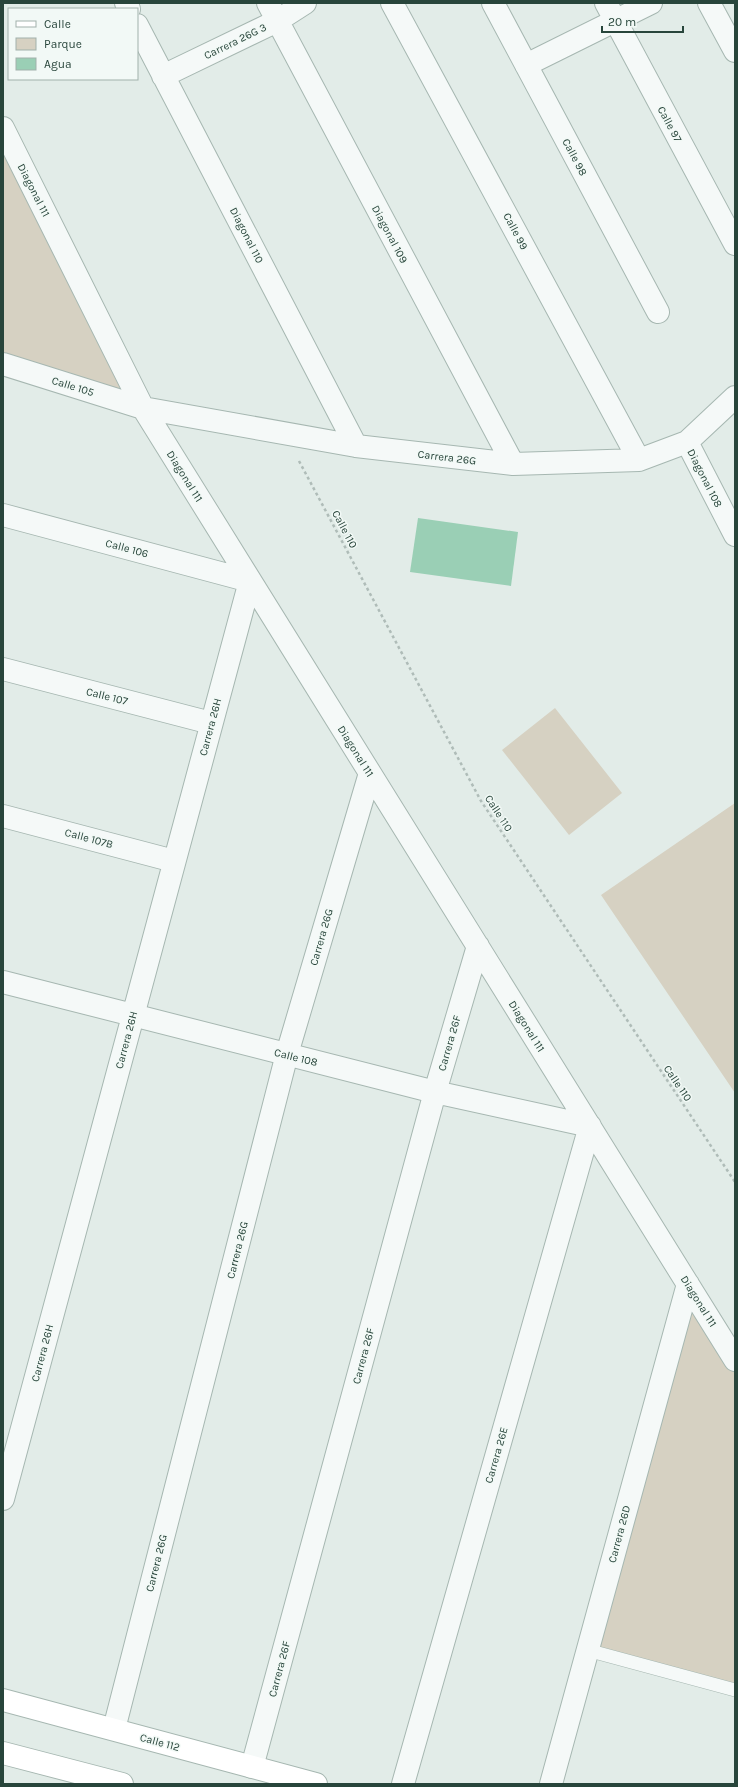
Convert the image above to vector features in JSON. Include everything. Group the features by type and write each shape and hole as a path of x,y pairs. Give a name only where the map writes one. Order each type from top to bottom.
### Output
{"street":[{"name":"Carrera 26G 3","path":"163,76 272,12 306,3"},
{"name":"Calle 99","path":"392,3 639,460"},
{"name":"Calle 98","path":"493,3 658,312"},
{"path":"526,65 611,12 652,3"},
{"path":"709,3 735,51"},
{"name":"Diagonal 109","path":"272,12 513,464"},
{"name":"Calle 97","path":"611,12 735,244"},
{"name":"Diagonal 110","path":"138,27 356,446"},
{"name":"Diagonal 111","path":"3,128 143,408 735,1360"},
{"name":"Calle 105","path":"3,364 143,408"},
{"name":"Carrera 26G","path":"143,408 356,446 513,464 639,460 687,442 735,397"},
{"name":"Diagonal 108","path":"687,442 735,535"},
{"name":"Calle 106","path":"3,516 250,581"},
{"name":"Carrera 26H","path":"3,1499 250,581"},
{"name":"Calle 107","path":"3,669 211,723"},
{"name":"Carrera 26G","path":"114,1729 287,1054 370,773"},
{"name":"Calle 107B","path":"3,816 174,861"},
{"name":"Carrera 26F","path":"252,1767 435,1092 478,946"},
{"name":"Calle 108","path":"3,982 435,1092 590,1126"},
{"name":"Carrera 26E","path":"403,1784 590,1126"},
{"name":"Carrera 26D","path":"551,1784 688,1284"},
{"name":"Calle 112","path":"3,1700 316,1784"},
{"path":"3,1753 97,1781 122,1784"}],"lane":[{"path":"587,1650 735,1690"}],"path":[{"name":"Calle 110","path":"284,433 481,801 735,1182"}],"green space":[{"path":"3,128 143,408 3,364"},
{"path":"555,708 622,793 569,835 502,750"},
{"path":"735,803 735,1093 601,895"},
{"path":"688,1284 735,1360 735,1690 587,1650"}],"water":[{"path":"418,518 518,532 511,586 410,572"}]}
